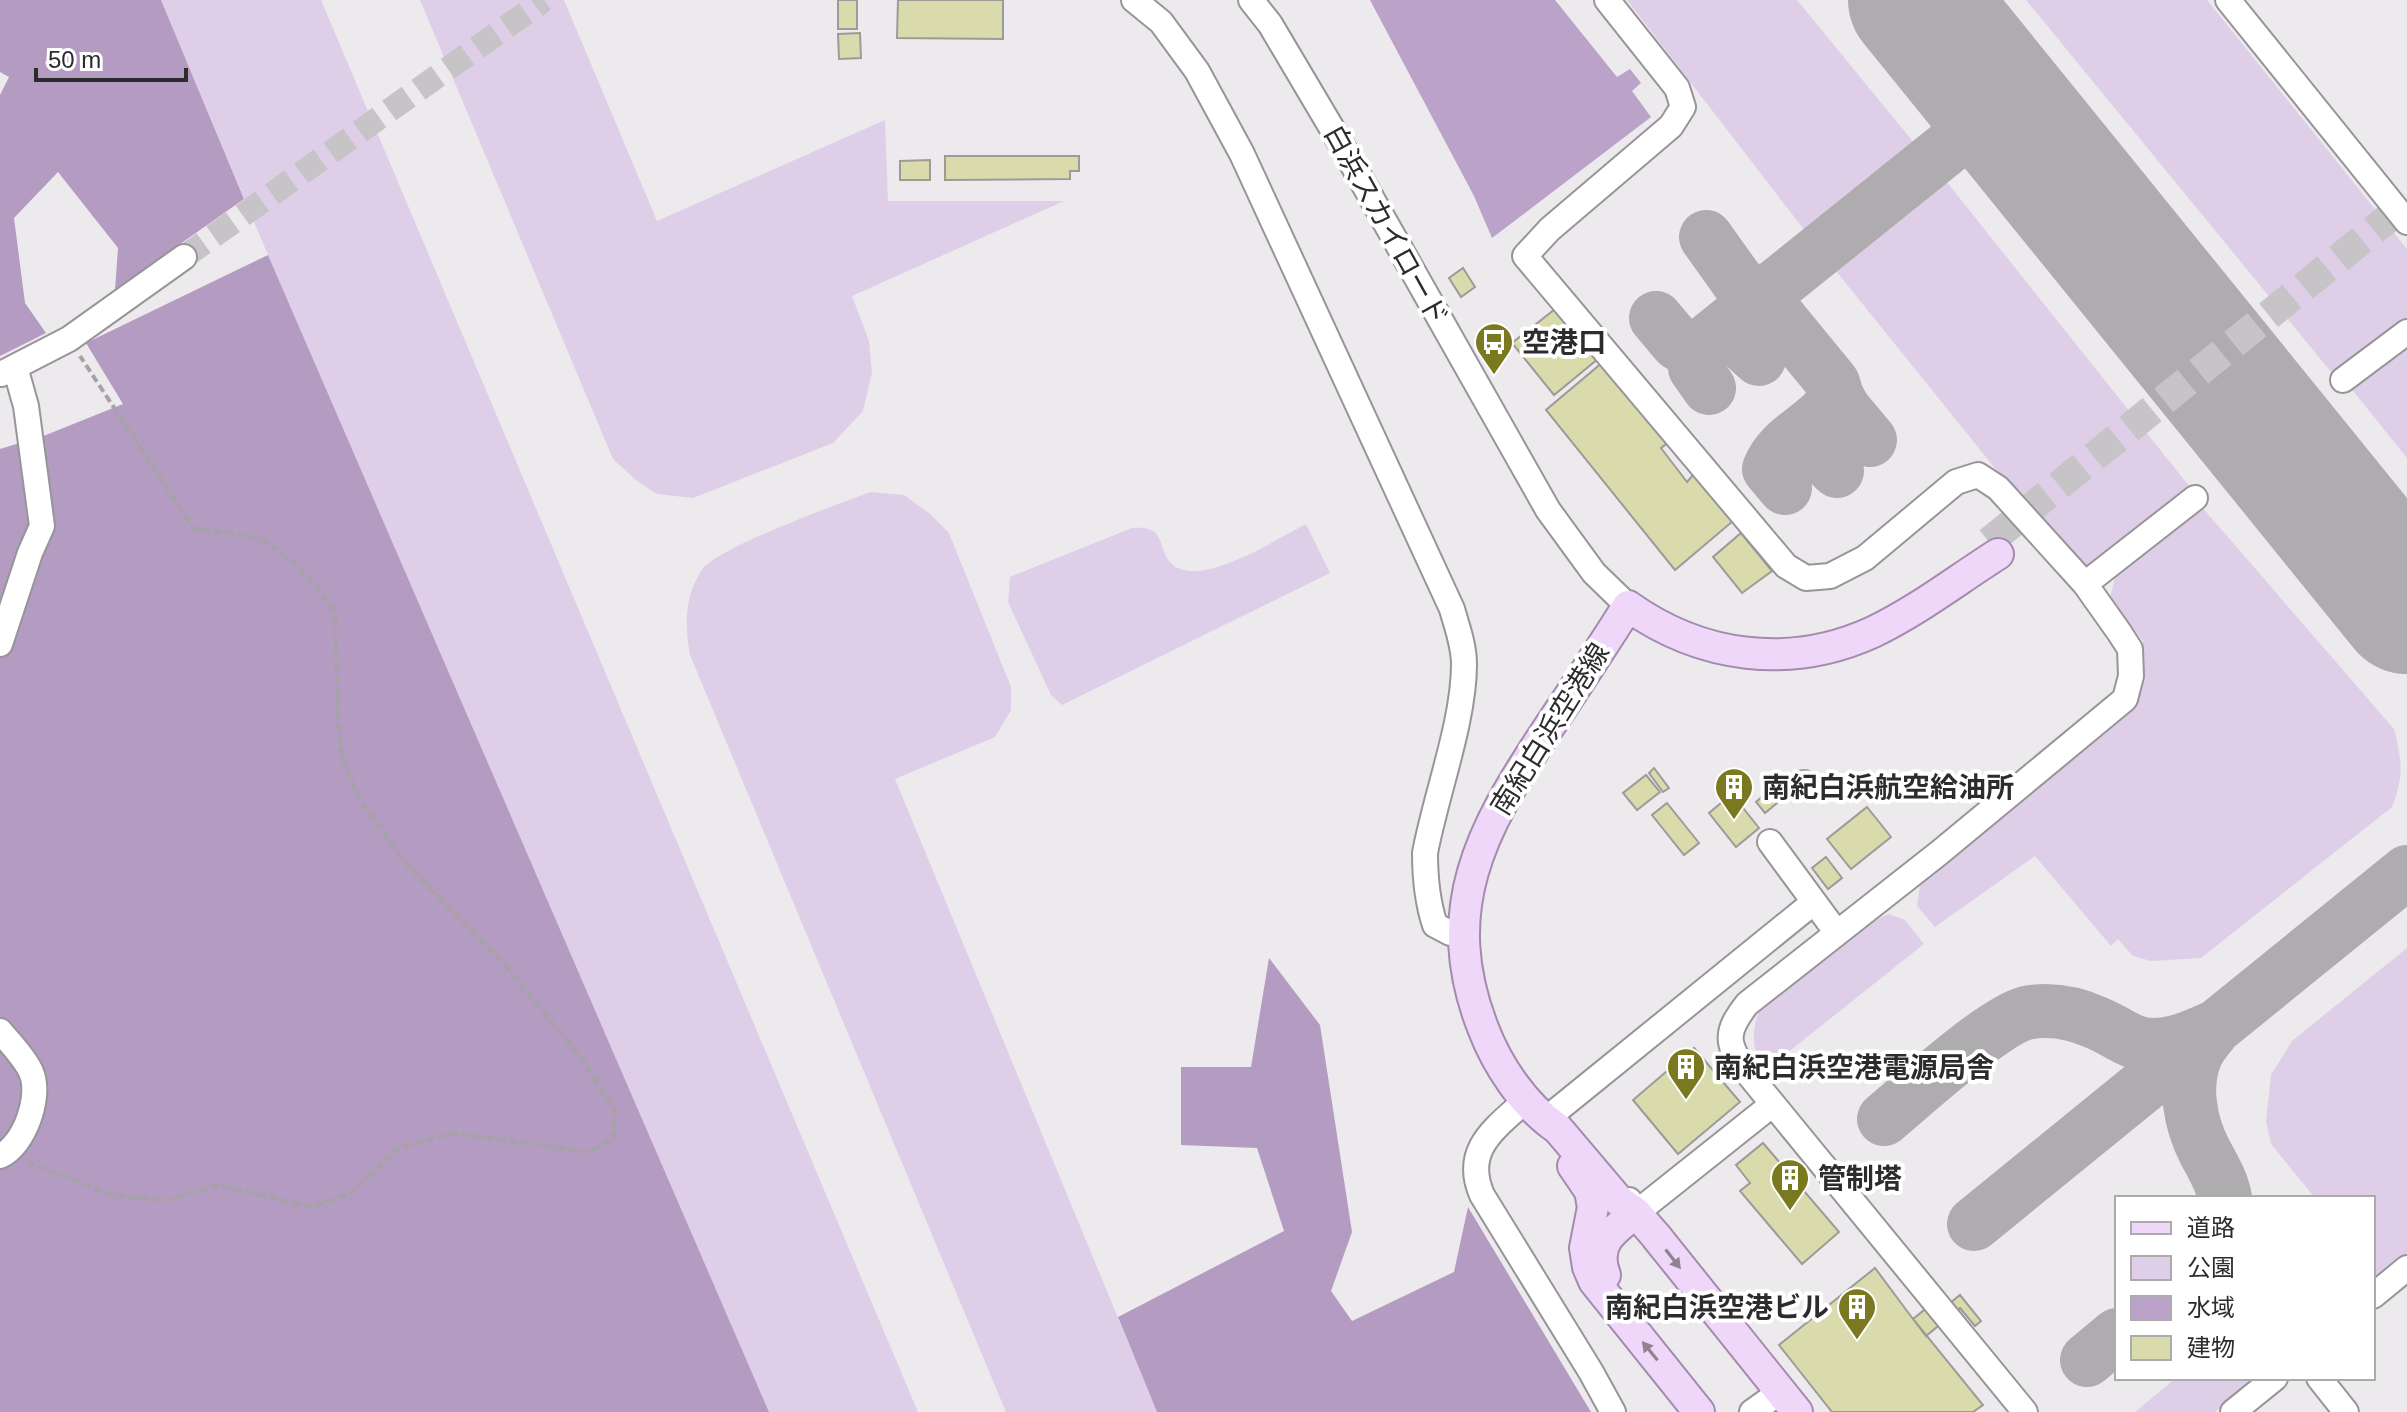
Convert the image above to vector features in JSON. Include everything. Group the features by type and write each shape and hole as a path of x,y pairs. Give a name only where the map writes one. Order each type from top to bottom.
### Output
{"main road":[{"path":"1628,606 1675,635 1730,651 1791,654 1823,649 1874,631 1899,617 1994,548"},
{"name":"南紀白浜空港線","path":"1628,606 1519,773 1488,828 1469,881 1464,932 1466,964 1476,1011 1487,1040 1555,1144 1590,1191 1593,1207 1585,1248 1594,1281 1699,1412"},
{"name":"南紀白浜空港線","path":"1535,1110 1558,1129 1619,1201 1636,1213 1788,1402"},
{"path":"1627,1324 1602,1269 1601,1249 1607,1237 1636,1213"}],"street":[{"path":"1134,0 1161,22 1197,71 1242,154 1452,609 1464,663 1452,737 1425,853 1425,875 1427,902 1435,925 1450,933 1464,932"},
{"name":"白浜スカイロード","path":"1251,0 1270,24 1337,137 1548,510 1594,573 1628,606"},
{"path":"1607,0 1677,88 1683,107 1671,126 1550,229 1525,256 1786,566 1806,578 1830,576 1865,558 1956,482 1978,475 1998,488 2085,584 2130,649 2131,676 2125,699 1939,853 1747,1004 1732,1023 1730,1034 1733,1053 2025,1412"},
{"path":"2228,0 2407,222"},
{"path":"0,644 42,526 26,406 8,371 69,339 184,257"},
{"path":"2343,380 2407,332"},
{"path":"2085,584 2195,498"},
{"path":"1770,842 1837,933"},
{"path":"1613,1412 1482,1195 1475,1177 1480,1147 1486,1138 1535,1110 1571,1100 1814,902"},
{"path":"0,1031 33,1074 33,1110 22,1135 3,1155"},
{"path":"1571,1100 1571,1119 1628,1197 1636,1213 1773,1104"},
{"path":"2375,1294 2407,1268"},
{"path":"2233,1412 2273,1380"},
{"path":"2321,1380 2346,1412"},
{"path":"1752,1412 1788,1402"}],"path":[{"path":"3,1155 115,1196 167,1200 218,1185 312,1207 349,1194 399,1148 452,1133 590,1152 614,1137 614,1109 583,1060 504,964 406,864 359,798 342,757 335,612 292,561 263,540 194,529 69,339"}],"green space":[{"path":"161,0 321,0 918,1412 769,1412 268,255"},
{"path":"420,0 564,0 657,221 885,120 888,201 1064,201 852,296 869,341 872,373 863,411 833,443 693,498 657,494 613,459"},
{"path":"1627,0 1797,0 1915,144 1805,231"},
{"path":"2026,0 2207,0 2407,249 2407,325 2336,378"},
{"path":"1946,181 2193,491 2099,563 2083,566 2068,559 1832,266"},
{"path":"2407,340 2407,458 2350,387"},
{"path":"870,492 904,495 949,533 1011,687 1011,710 995,737 895,779 1157,1412 1006,1412 690,655 687,623 691,591 701,571 711,561 779,527"},
{"path":"2201,506 2394,729 2400,768 2392,807 2201,958 2151,961 2133,956 2118,939 2111,946 2035,856 1935,927 1917,906 1920,885 2136,705 2143,685 2143,641 2110,597 2118,567"},
{"path":"1306,524 1330,573 1062,705 1051,695 1008,602 1010,577 1132,528 1153,531 1158,535 1170,562 1191,571 1224,565"},
{"path":"1888,914 1905,920 1924,944 1762,1073 1754,1042 1759,1011"},
{"path":"2407,948 2407,1255 2375,1280 2375,1196 2313,1196 2271,1144 2266,1121 2271,1075 2292,1041"},
{"path":"2174,1380 2255,1380 2215,1412 2135,1412"}],"shaded area":[{"path":"0,0 161,0 244,199 115,290 118,248 58,172 14,218 25,303 46,333 0,356 0,95 9,77 0,72"},
{"path":"268,255 769,1412 0,1412 0,449 46,435 123,404 86,343"},
{"path":"1269,958 1320,1025 1352,1232 1331,1291 1352,1321 1454,1272 1468,1207 1591,1412 1157,1412 1118,1317 1284,1231 1257,1148 1181,1145 1181,1067 1251,1067"}],"water":[{"path":"1370,0 1555,0 1617,77 1630,69 1641,83 1632,91 1651,117 1492,238 1474,196"}],"building":[{"path":"838,0 857,0 857,29 838,29"},
{"path":"898,0 1003,0 1003,39 897,38"},
{"path":"860,33 861,58 839,59 838,34"},
{"path":"945,156 1079,156 1079,171 1070,171 1070,179 945,180"},
{"path":"930,160 930,180 900,180 900,161"},
{"path":"1463,268 1475,287 1461,297 1449,278"},
{"path":"1559,306 1599,358 1554,395 1512,343"},
{"path":"1603,362 1669,442 1661,448 1687,482 1693,475 1733,521 1675,570 1546,410"},
{"path":"1741,533 1772,571 1742,593 1713,557"},
{"path":"1654,768 1669,788 1663,792 1649,773"},
{"path":"1804,770 1814,774 1818,784 1814,794 1804,798 1794,794 1790,784 1794,774"},
{"path":"1646,775 1660,792 1637,810 1623,793"},
{"path":"1768,792 1777,803 1765,813 1756,802"},
{"name":"南紀白浜航空給油所","path":"1732,794 1759,828 1736,847 1709,813"},
{"path":"1667,803 1699,843 1684,855 1652,815"},
{"path":"1867,807 1891,837 1851,869 1827,839"},
{"path":"1826,857 1842,878 1828,889 1812,868"},
{"name":"南紀白浜空港電源局舎","path":"1694,1048 1740,1102 1678,1154 1633,1100"},
{"name":"管制塔","path":"1763,1143 1839,1232 1802,1264 1740,1191 1750,1183 1736,1165"},
{"name":"南紀白浜空港ビル","path":"1875,1268 1983,1405 1973,1412 1832,1412 1779,1345"},
{"path":"1943,1295 1950,1303 1960,1295 1981,1321 1975,1326 1960,1308 1926,1336 1913,1319"}],"taxiway":[{"path":"1709,388 1695,368 1694,356 1701,346 2001,105"},
{"path":"1706,237 1741,286 1757,292 1774,288"},
{"path":"1774,288 1770,300 1774,311 1833,383 1837,396 1821,416 1782,448 1775,458 1769,469 1785,488"},
{"path":"1740,315 1738,336 1759,359"},
{"path":"1656,318 1677,343 1687,349 1701,346"},
{"path":"1837,396 1870,440"},
{"path":"1816,420 1818,449 1837,471"},
{"path":"1884,1119 1974,1044 2011,1019 2026,1013 2053,1011 2071,1014 2130,1040 2153,1045 2178,1041 2217,1026 2407,872"},
{"path":"2214,1029 2196,1055 2189,1091 2192,1116 2200,1141 2224,1196"},
{"path":"1974,1224 2205,1036"},
{"path":"2087,1360 2115,1337"}],"runway":[{"path":"1916,0 2407,606"}],"tunnel":[{"path":"184,257 544,0"},
{"path":"1989,542 2407,203"}],"place":[{"name":"空港口","path":"1494,376"},
{"name":"南紀白浜航空給油所","path":"1734,821"},
{"name":"南紀白浜空港電源局舎","path":"1686,1101"},
{"name":"管制塔","path":"1790,1212"},
{"name":"南紀白浜空港ビル","path":"1857,1341"}]}
